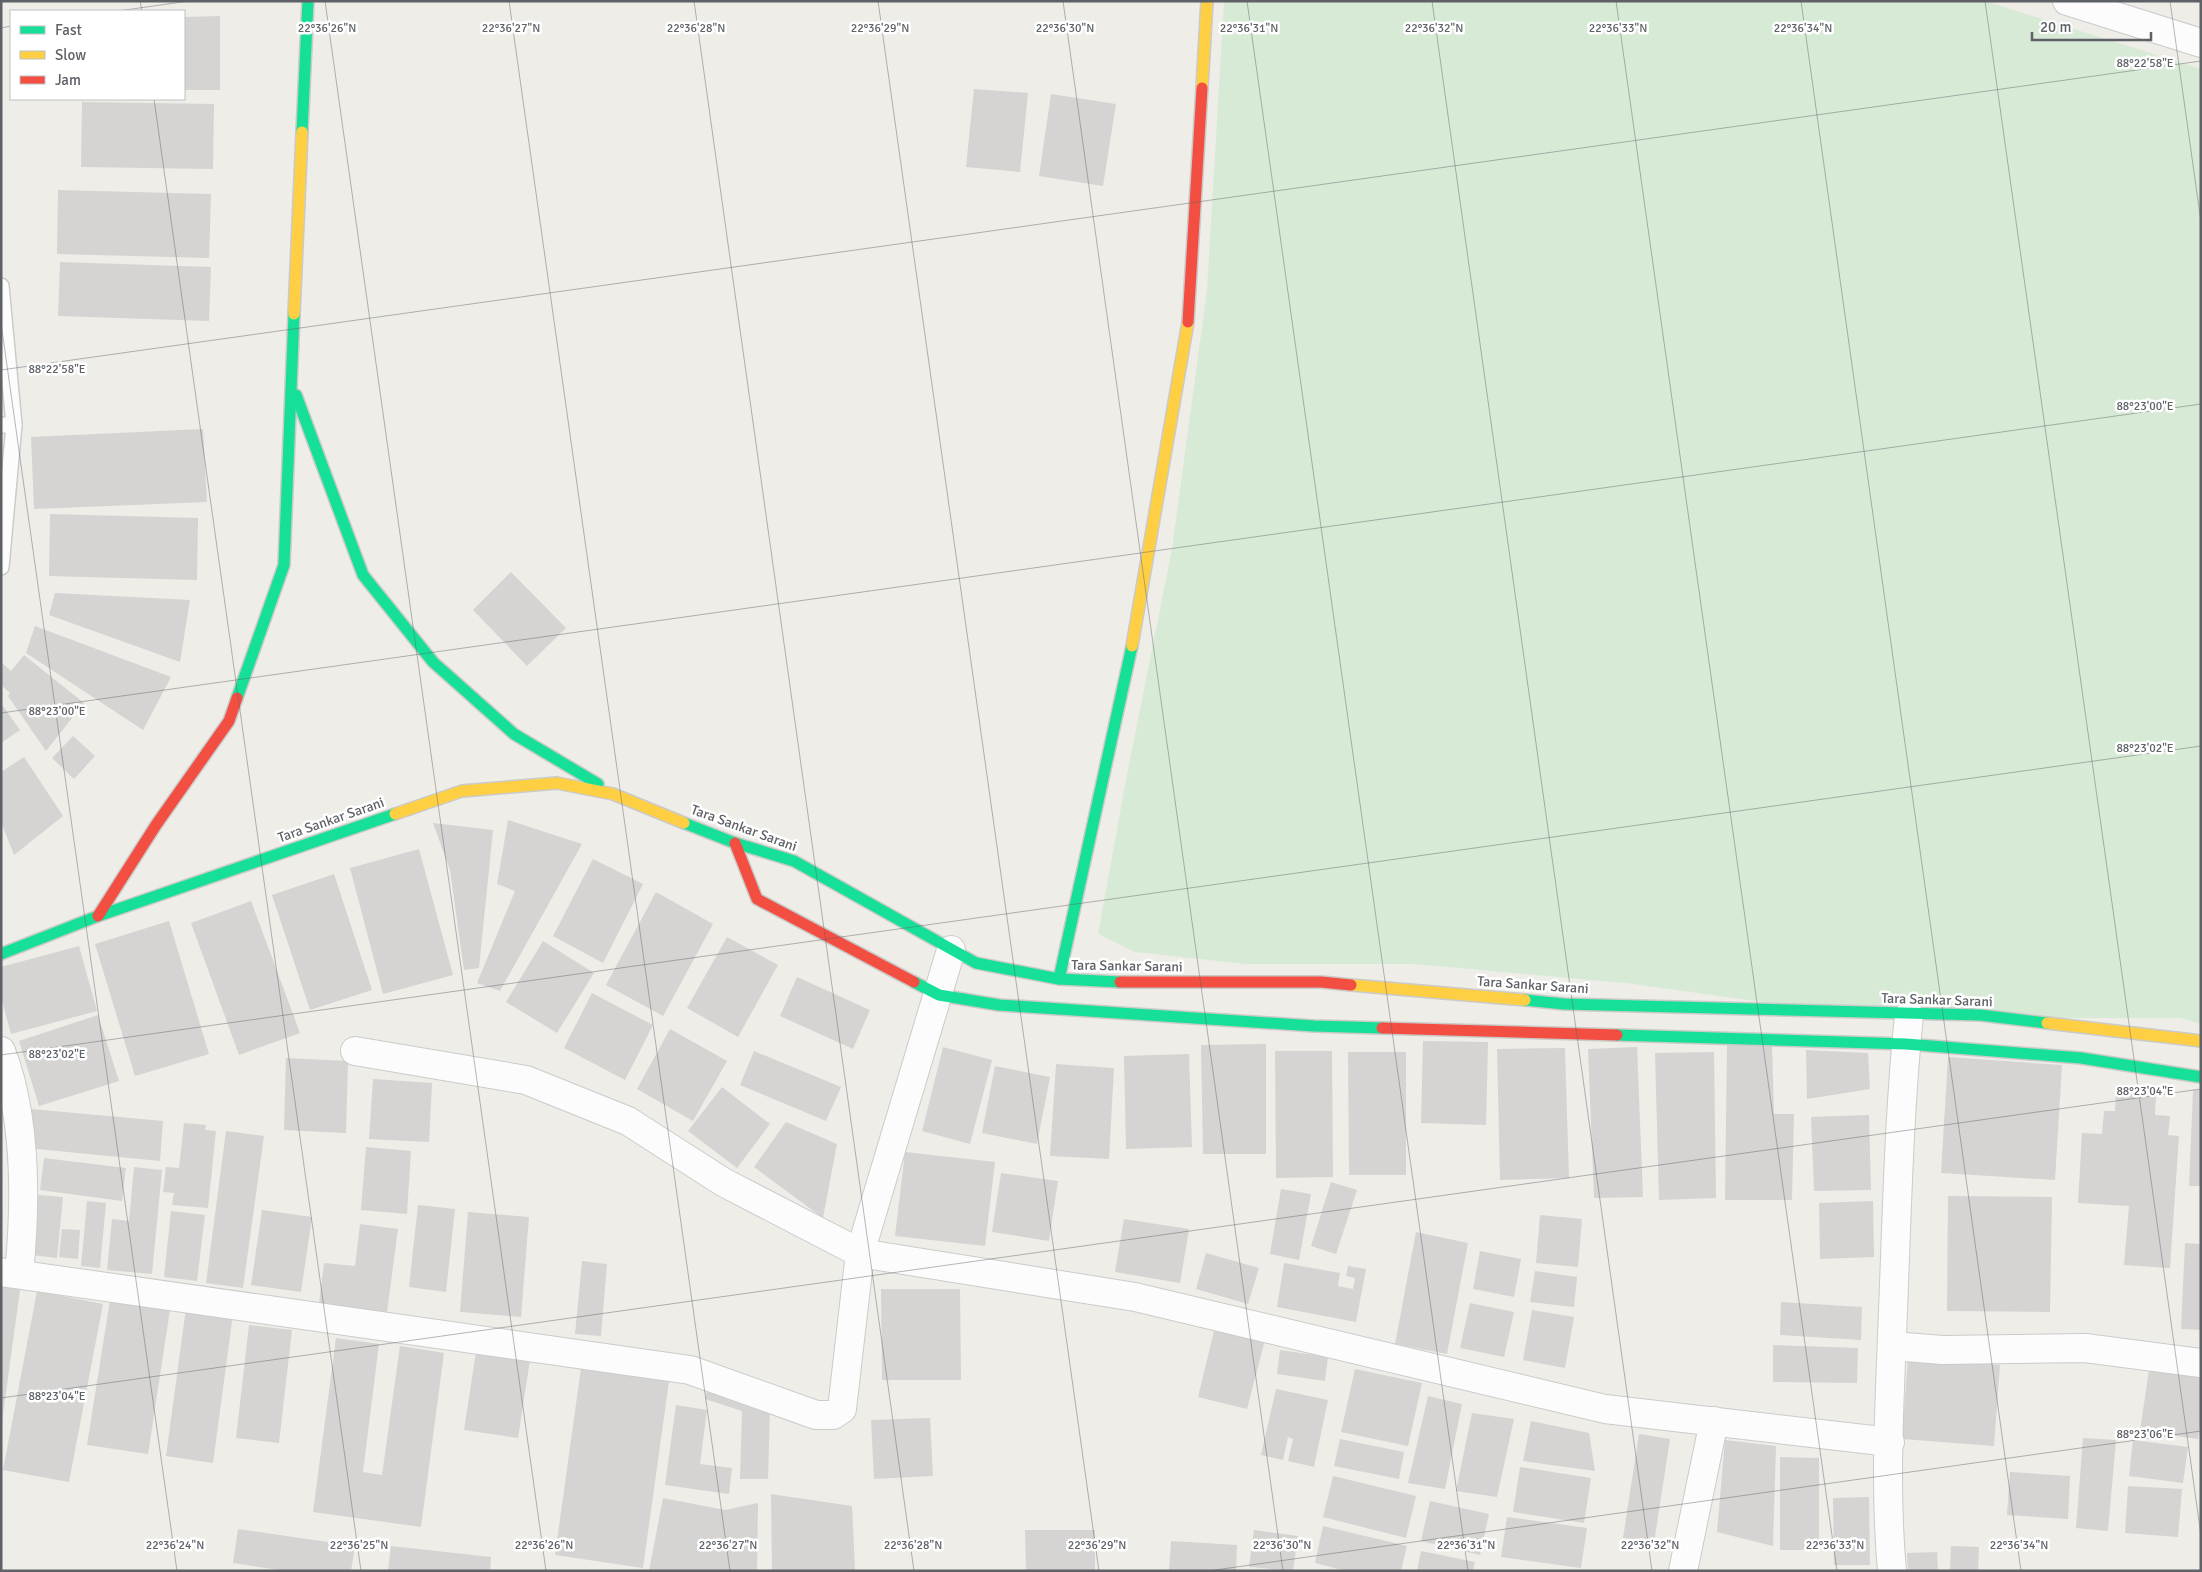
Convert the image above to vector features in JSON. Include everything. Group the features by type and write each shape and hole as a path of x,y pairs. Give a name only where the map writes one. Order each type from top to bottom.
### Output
{"street":[{"path":"98,916 156,825 229,721 284,565 308,1"},
{"path":"1059,980 1135,632 1190,311 1207,1"},
{"path":"2067,1 2201,43"},
{"path":"291,382 363,575 433,662 514,734 614,794"},
{"name":"Tara Sankar Sarani","path":"1,954 98,916 462,791 557,783 614,794 735,843 794,861 976,963 1059,980 1091,982 1321,982 1564,1004 1909,1015 1980,1015 2201,1041"},
{"path":"735,843 756,899 939,994 999,1005 1314,1026 1906,1044 2080,1058 2201,1078"},
{"path":"1,1051 12,1078 19,1112 22,1150 10,1273 690,1370 816,1415 833,1415 842,1409 860,1253 951,950"},
{"path":"1892,1571 1888,1526 1892,1346 1898,1180 1909,1015"},
{"path":"355,1051 526,1080 594,1107 628,1121 722,1182 860,1253 1135,1298 1605,1409 1890,1442"},
{"path":"1892,1346 1943,1350 2085,1348 2201,1363"},
{"path":"1683,1571 1714,1421"}],"lane":[{"path":"1,286 8,425 1,567"}],"green space":[{"path":"1224,1 1985,1 2201,69 2201,1024 2180,1018 2003,1018 1826,1011 1626,983 1413,964 1246,964 1135,952 1098,934 1126,780 1172,549 1207,290"}],"building":[{"path":"220,16 220,90 185,90 185,17"},
{"path":"974,89 1028,93 1020,172 966,167"},
{"path":"1051,94 1116,104 1103,186 1039,176"},
{"path":"82,102 214,104 213,169 81,167"},
{"path":"58,190 211,194 209,258 57,254"},
{"path":"60,262 211,267 209,321 58,316"},
{"path":"203,429 207,502 34,509 31,437"},
{"path":"50,514 198,518 197,580 49,576"},
{"path":"511,572 566,628 527,666 473,610"},
{"path":"55,593 190,600 180,662 49,615"},
{"path":"35,626 171,677 143,730 26,653"},
{"path":"24,655 84,703 46,751 8,696 10,693 1,685 1,662 11,671"},
{"path":"1,703 20,730 1,743"},
{"path":"73,736 95,756 74,779 52,758"},
{"path":"24,757 63,816 14,855 1,822 1,772"},
{"path":"508,820 582,844 500,991 477,983 515,891 497,884"},
{"path":"433,823 493,830 479,968 464,970 450,870"},
{"path":"419,849 453,975 383,994 350,868"},
{"path":"593,859 643,884 603,963 553,936"},
{"path":"334,874 372,990 310,1010 272,895"},
{"path":"656,892 713,924 663,1016 606,985"},
{"path":"251,901 300,1033 239,1055 191,923"},
{"path":"169,921 209,1054 135,1076 95,944"},
{"path":"727,937 778,965 738,1037 687,1008"},
{"path":"543,941 594,973 557,1033 506,1002"},
{"path":"79,946 97,1011 11,1034 1,997 1,967"},
{"path":"797,977 870,1010 853,1049 780,1016"},
{"path":"592,993 653,1025 625,1080 564,1048"},
{"path":"98,1015 119,1081 39,1106 19,1041"},
{"path":"670,1029 727,1061 693,1121 637,1089"},
{"path":"1423,1041 1488,1042 1486,1125 1421,1123"},
{"path":"1266,1044 1266,1154 1203,1154 1201,1045"},
{"path":"1727,1044 1772,1044 1774,1114 1794,1114 1792,1200 1725,1200"},
{"path":"943,1047 992,1060 970,1144 922,1131"},
{"path":"1637,1047 1643,1197 1594,1198 1588,1049"},
{"path":"1565,1048 1569,1178 1500,1180 1497,1049"},
{"path":"1806,1050 1868,1053 1870,1089 1807,1099"},
{"path":"754,1051 841,1087 826,1121 740,1085"},
{"path":"1275,1051 1332,1051 1333,1177 1276,1178"},
{"path":"1348,1052 1406,1052 1406,1175 1349,1175"},
{"path":"1714,1052 1716,1198 1659,1200 1655,1053"},
{"path":"1189,1054 1192,1147 1126,1149 1124,1056"},
{"path":"1948,1057 2062,1065 2055,1180 1941,1173"},
{"path":"286,1058 348,1061 346,1133 284,1130"},
{"path":"1056,1064 1114,1068 1109,1159 1050,1156"},
{"path":"995,1066 1050,1077 1037,1144 982,1133"},
{"path":"373,1079 432,1083 429,1142 369,1139"},
{"path":"722,1087 770,1124 737,1168 688,1131"},
{"path":"2193,1090 2201,1090 2201,1186 2189,1186"},
{"path":"2116,1092 2156,1095 2155,1115 2170,1116 2168,1135 2179,1136 2170,1268 2124,1265 2129,1206 2078,1203 2082,1133 2102,1134 2104,1111 2115,1111"},
{"path":"31,1109 163,1121 160,1161 27,1148"},
{"path":"1869,1115 1871,1190 1814,1191 1811,1117"},
{"path":"786,1122 837,1144 823,1218 754,1167"},
{"path":"184,1123 206,1125 205,1130 216,1131 208,1208 172,1205 174,1193 163,1192 166,1167 179,1168"},
{"path":"226,1131 264,1136 243,1288 206,1283"},
{"path":"366,1147 411,1151 407,1214 361,1210"},
{"path":"905,1152 995,1162 985,1246 895,1236"},
{"path":"44,1158 126,1168 122,1201 40,1190"},
{"path":"134,1167 162,1170 152,1274 107,1270 112,1219 129,1221"},
{"path":"1001,1173 1058,1181 1049,1241 992,1232"},
{"path":"1331,1182 1357,1190 1336,1254 1311,1246"},
{"path":"1281,1189 1311,1194 1299,1260 1270,1254"},
{"path":"38,1195 63,1197 57,1258 32,1255"},
{"path":"1948,1196 2052,1197 2050,1312 1947,1311"},
{"path":"87,1201 106,1203 100,1268 81,1266"},
{"path":"1873,1201 1874,1257 1820,1259 1819,1203"},
{"path":"418,1205 455,1209 446,1292 409,1287"},
{"path":"262,1210 312,1217 301,1292 251,1285"},
{"path":"171,1211 205,1215 197,1281 164,1277"},
{"path":"468,1212 529,1217 521,1317 460,1312"},
{"path":"1540,1215 1582,1219 1578,1267 1536,1263"},
{"path":"1124,1219 1189,1229 1180,1283 1115,1272"},
{"path":"360,1224 398,1229 387,1312 319,1304 324,1263 355,1266"},
{"path":"62,1229 80,1230 78,1259 59,1257"},
{"path":"1416,1232 1468,1243 1447,1354 1395,1344"},
{"path":"2185,1243 2201,1244 2201,1330 2181,1329"},
{"path":"1480,1251 1521,1259 1514,1297 1473,1289"},
{"path":"1206,1253 1259,1268 1248,1304 1196,1289"},
{"path":"582,1261 607,1264 601,1336 575,1334"},
{"path":"1284,1263 1340,1273 1338,1286 1353,1289 1355,1278 1346,1276 1348,1266 1366,1269 1356,1322 1277,1307"},
{"path":"1535,1271 1577,1277 1574,1307 1530,1302"},
{"path":"1,1280 21,1283 2,1421 1,1421"},
{"path":"881,1289 960,1289 961,1380 882,1380"},
{"path":"37,1291 103,1304 69,1482 3,1470"},
{"path":"110,1300 170,1310 148,1454 87,1445"},
{"path":"1781,1302 1862,1307 1861,1340 1780,1335"},
{"path":"1470,1303 1514,1312 1504,1357 1460,1348"},
{"path":"186,1308 233,1314 213,1463 166,1456"},
{"path":"1532,1310 1574,1317 1565,1368 1523,1360"},
{"path":"249,1325 292,1330 279,1443 236,1438"},
{"path":"1215,1327 1265,1340 1247,1409 1198,1397"},
{"path":"336,1338 379,1344 363,1472 382,1475 400,1346 444,1353 421,1527 313,1512"},
{"path":"1773,1345 1858,1348 1857,1383 1773,1382"},
{"path":"1280,1350 1328,1357 1325,1381 1277,1374"},
{"path":"476,1352 530,1360 518,1438 464,1430"},
{"path":"1908,1357 2000,1365 1994,1446 1902,1439"},
{"path":"582,1361 670,1374 643,1568 555,1555"},
{"path":"2150,1363 2201,1371 2201,1419 2198,1439 2140,1431"},
{"path":"1355,1369 1422,1383 1408,1446 1341,1432"},
{"path":"1276,1389 1328,1400 1314,1467 1288,1461 1293,1439 1288,1437 1283,1460 1261,1455"},
{"path":"707,1390 770,1409 768,1479 740,1479 742,1411 705,1399"},
{"path":"1428,1396 1462,1404 1445,1489 1408,1483"},
{"path":"676,1405 707,1410 700,1464 732,1468 729,1494 665,1485"},
{"path":"1472,1413 1514,1419 1497,1497 1456,1491"},
{"path":"930,1418 933,1476 874,1479 871,1420"},
{"path":"1531,1421 1589,1433 1595,1471 1523,1461"},
{"path":"1639,1434 1670,1439 1654,1543 1623,1538"},
{"path":"2083,1438 2116,1440 2108,1531 2076,1528"},
{"path":"1340,1439 1404,1452 1399,1479 1334,1466"},
{"path":"1725,1440 1776,1446 1773,1546 1717,1532"},
{"path":"2133,1440 2188,1447 2183,1483 2129,1476"},
{"path":"1780,1457 1819,1458 1819,1550 1780,1550"},
{"path":"1520,1467 1591,1478 1584,1523 1513,1512"},
{"path":"2010,1472 2070,1476 2068,1519 2007,1515"},
{"path":"1333,1476 1416,1496 1406,1538 1323,1517"},
{"path":"2128,1486 2182,1489 2178,1537 2125,1533"},
{"path":"771,1494 852,1506 855,1571 772,1571"},
{"path":"1869,1497 1870,1565 1834,1565 1833,1498"},
{"path":"663,1498 725,1510 758,1503 757,1571 649,1571"},
{"path":"1430,1501 1489,1514 1480,1555 1421,1541"},
{"path":"1507,1517 1587,1528 1581,1568 1501,1557"},
{"path":"1323,1526 1407,1546 1401,1571 1346,1571 1315,1563"},
{"path":"238,1529 355,1546 351,1571 286,1571 233,1563"},
{"path":"1025,1530 1095,1530 1095,1571 1026,1571"},
{"path":"1254,1530 1298,1536 1293,1571 1249,1567"},
{"path":"1171,1541 1237,1545 1236,1571 1169,1571"},
{"path":"391,1546 491,1557 490,1571 388,1571"},
{"path":"1951,1546 1979,1547 1978,1571 1950,1571"},
{"path":"1421,1551 1475,1562 1473,1571 1417,1571"},
{"path":"1937,1552 1938,1571 1908,1571 1907,1553"}],"traffic: fast":[{"path":"302,132 308,1"},
{"path":"237,698 284,565 294,314"},
{"path":"296,395 363,575 433,662 514,734 598,784"},
{"path":"1059,979 1132,646"},
{"path":"1,954 98,916 395,814"},
{"path":"684,823 735,843 794,861 976,963 1059,979 1120,982"},
{"path":"914,982 939,995 999,1005 1314,1026 1382,1028"},
{"path":"1525,1000 1564,1004 1980,1015 2047,1023"},
{"path":"1617,1035 1906,1044 2081,1058 2201,1077"}],"traffic: slow":[{"path":"1202,88 1207,1"},
{"path":"294,314 302,132"},
{"path":"1132,646 1188,322"},
{"path":"395,814 462,791 557,783 613,794 684,823"},
{"path":"1351,985 1525,1000"},
{"path":"2047,1023 2201,1041"}],"traffic: jam":[{"path":"1188,322 1202,88"},
{"path":"98,916 156,825 229,721 237,698"},
{"path":"735,843 757,899 914,982"},
{"path":"1120,982 1321,982 1351,985"},
{"path":"1382,1028 1617,1035"}]}
